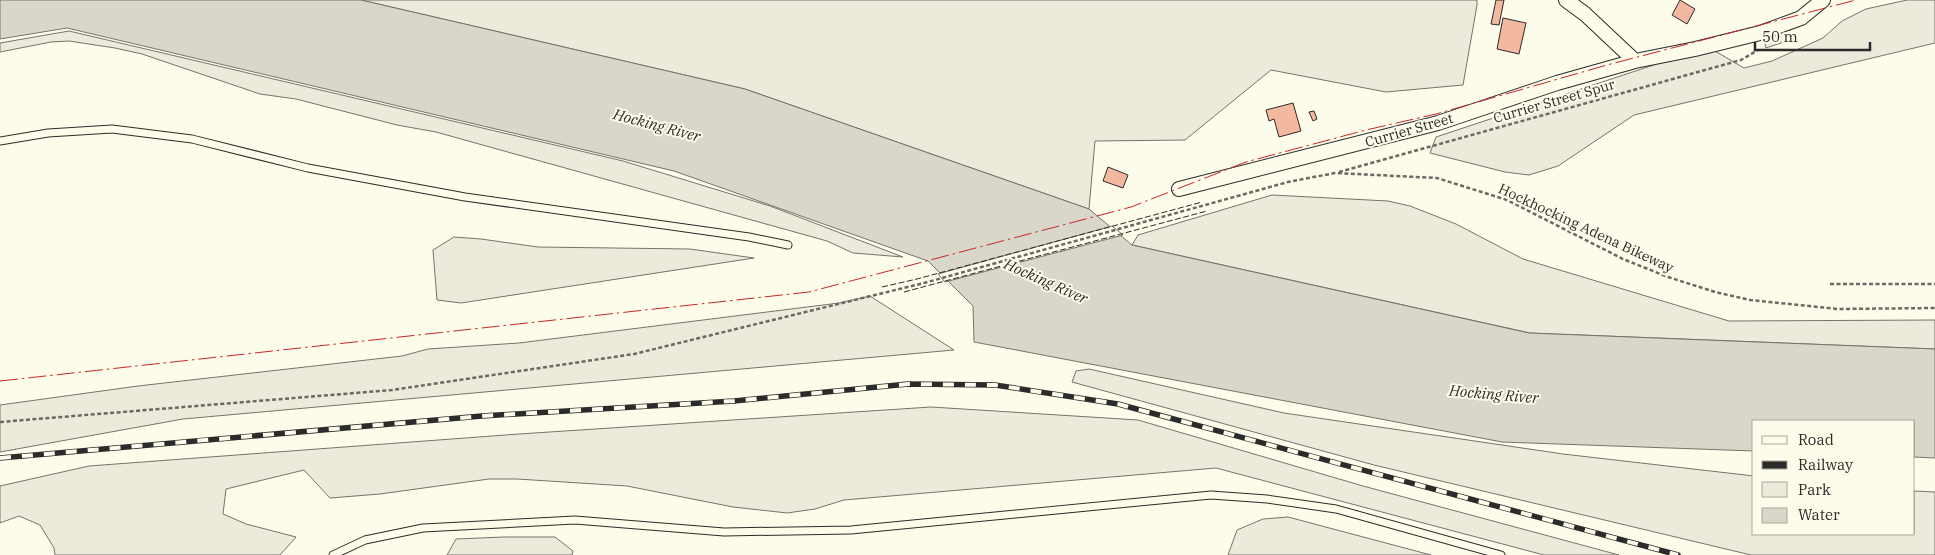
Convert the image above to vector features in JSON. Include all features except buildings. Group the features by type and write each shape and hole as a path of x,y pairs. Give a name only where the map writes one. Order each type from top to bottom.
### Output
{"street":[{"path":"1566,0 1585,14 1635,61"},
{"name":"Currier Street","path":"1180,189 1438,123 1557,83 1635,61 1760,33 1800,18 1823,0"}],"lane":[{"path":"0,141 48,133 112,129 192,139 308,168 465,197 749,237 788,245"},
{"path":"333,555 365,540 423,528 576,520 724,532 851,530 1211,495 1267,499 1336,509 1501,555"}],"path":[{"name":"Currier Street Spur","path":"1335,173 1741,60 1760,49 1763,43 1760,33"},
{"name":"Hockhocking Adena Bikeway","path":"0,422 392,390 634,354 924,283 1288,182 1335,173 1438,178 1474,189 1507,200 1623,259 1668,277 1715,292 1750,300 1838,308 1935,308"},
{"path":"1830,284 1935,284"}],"green space":[{"path":"361,0 1477,0 1477,5 1463,85 1386,92 1271,70 1185,140 1095,141 1089,209 745,89"},
{"path":"1907,0 1935,0 1935,43 1634,115 1558,166 1529,175 1505,172 1430,153 1436,137 1708,47 1744,68 1772,61 1823,38 1842,21 1866,9"},
{"path":"69,31 623,161 770,206 903,257 853,253 827,241 436,132 397,125 296,99 260,94 142,54 69,41 51,42 0,52 0,43"},
{"path":"1272,195 1388,201 1410,206 1456,224 1523,259 1729,321 1935,320 1935,349 1530,333 1132,245 1138,235"},
{"path":"454,237 538,247 690,249 754,258 461,303 437,300 433,250"},
{"path":"870,296 954,350 183,419 0,452 0,405 138,386 402,356 428,349 519,343 839,303"},
{"path":"1089,369 1284,413 1563,454 1752,476 1752,535 1915,535 1915,491 1935,492 1935,555 1751,555 1374,465 1072,382 1076,371"},
{"path":"931,407 1138,420 1363,486 1619,555 1544,555 1216,468 844,500 815,509 787,513 733,507 627,486 517,479 489,479 380,494 330,498 304,470 226,489 223,514 246,524 296,537 280,555 55,555 54,548 40,525 19,516 0,523 0,486 89,466 519,434"},
{"path":"1288,517 1431,555 1228,555 1237,530 1263,519"},
{"path":"555,537 573,551 572,555 447,555 456,539"}],"shaded area":[{"path":"1784,31 1787,41 1766,48 1763,37"}],"water":[{"name":"Hocking River","path":"0,0 361,0 745,89 1089,209 1132,245 1529,333 1935,349 1935,458 1915,457 1915,420 1752,420 1752,451 1502,442 974,342 973,306 928,261 674,171 67,28 0,39"}],"pier":[{"path":"1112,226 1123,235 945,282 938,274"}],"railway":[{"path":"0,458 482,416 734,401 908,384 995,385 1118,404 1678,555"}],"fence":[{"path":"882,287 1202,202"},
{"path":"904,292 1207,211"}],"power":[{"path":"0,381 809,292 1131,207 1246,162 1366,130 1436,114 1607,65 1856,0"}]}
